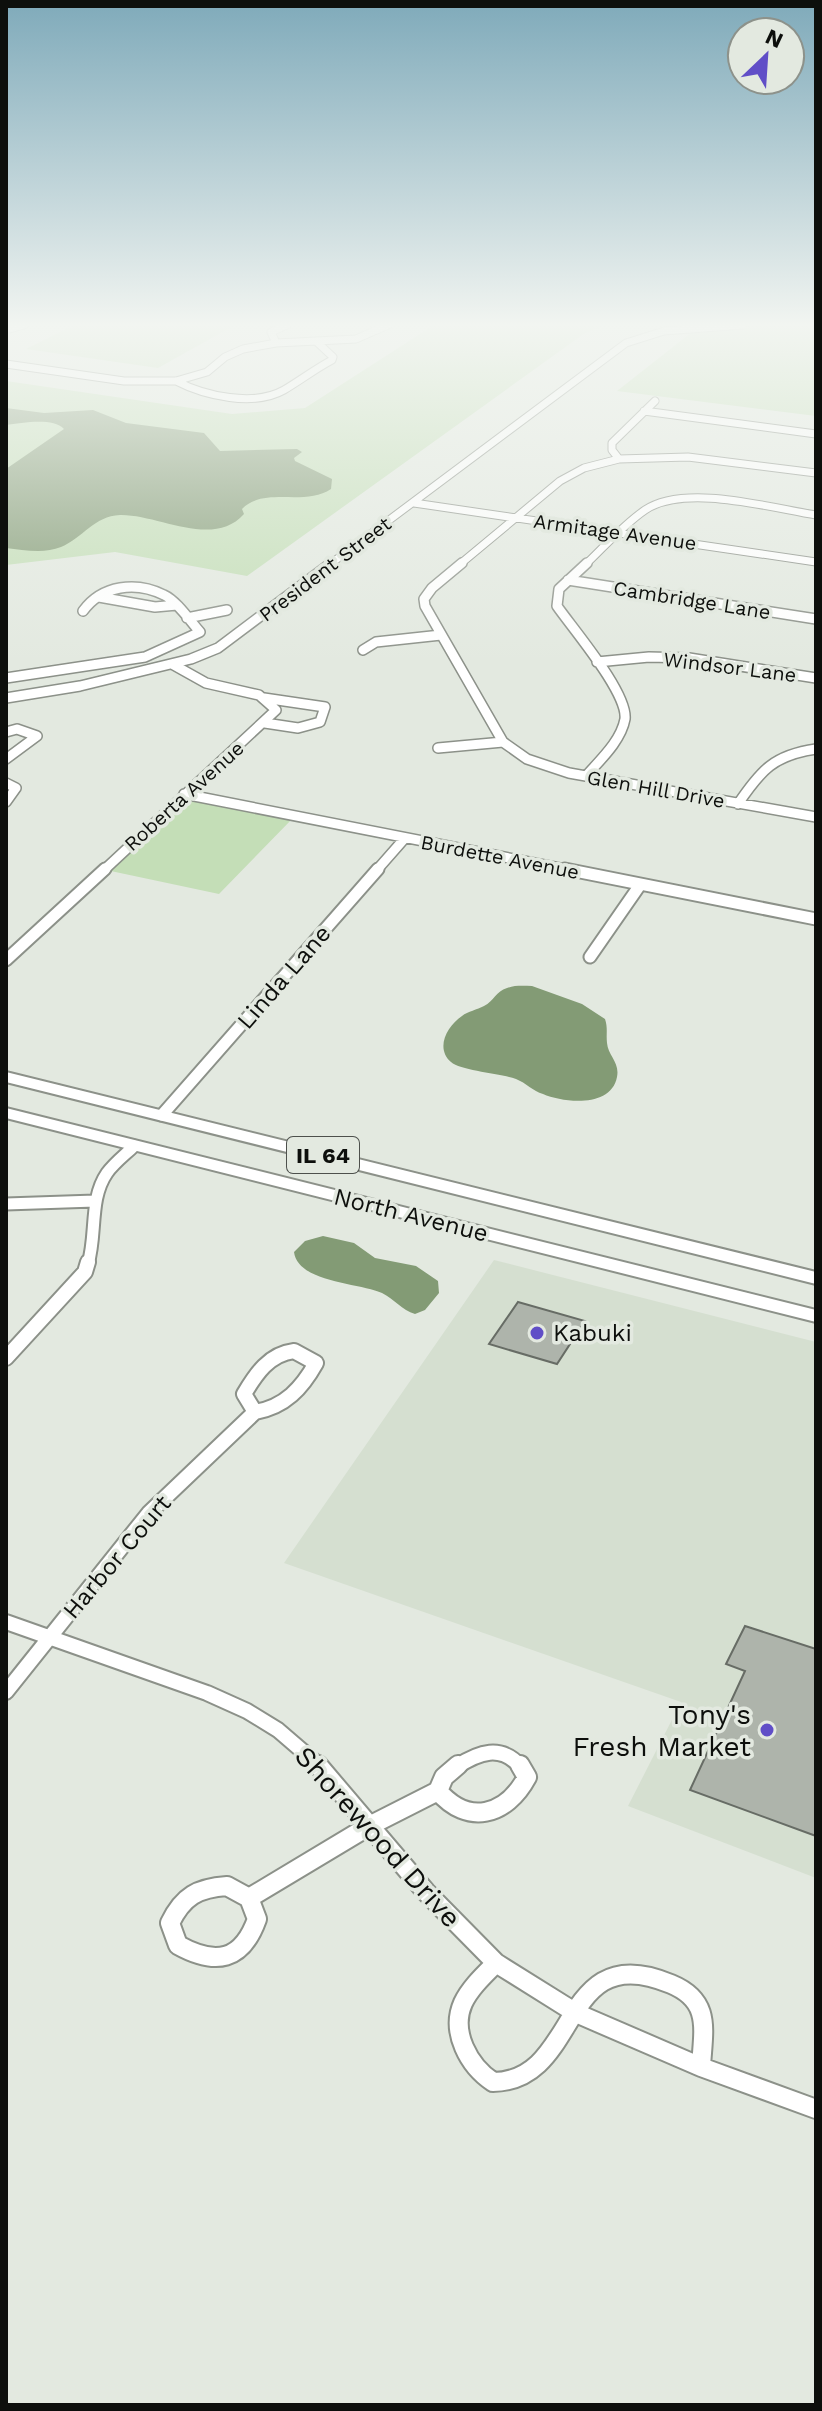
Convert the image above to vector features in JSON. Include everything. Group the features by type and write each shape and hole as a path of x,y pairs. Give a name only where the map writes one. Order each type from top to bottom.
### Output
{"main road":[{"name":"North Avenue","path":"6,1077 816,1278"},
{"name":"North Avenue","path":"6,1113 816,1316"}],"street":[{"name":"President Street","path":"6,698 96,683 206,654 228,642 501,438"},
{"path":"617,438 612,443 612,450 619,459"},
{"path":"438,748 503,742 425,606 426,596 574,472 619,459 688,457 816,473"},
{"path":"586,776 624,726 627,717 625,705 557,606 559,589 654,503 679,499 710,500 816,515"},
{"name":"Armitage Avenue","path":"414,503 816,562"},
{"name":"Cambridge Lane","path":"568,580 816,619"},
{"path":"6,678 66,671 155,654 200,632 166,595 122,586 114,587 83,611"},
{"path":"99,597 155,607 177,605"},
{"path":"187,618 227,610"},
{"path":"363,650 376,642 441,635"},
{"name":"Windsor Lane","path":"597,662 649,657 689,658 816,678"},
{"path":"172,664 206,683 264,698 325,707 320,722 298,728 265,723"},
{"path":"82,668 96,683"},
{"path":"66,671 80,686"},
{"name":"Roberta Avenue","path":"6,960 265,723 276,710 264,698"},
{"path":"6,732 17,729 37,736 6,759"},
{"name":"Glen Hill Drive","path":"503,742 536,763 586,776 816,817"},
{"path":"738,804 766,765 786,755 816,749"},
{"path":"6,783 16,788 14,795 6,802"},
{"name":"Burdette Avenue","path":"184,794 816,919"},
{"name":"Linda Lane","path":"162,1115 405,838"},
{"path":"590,957 640,885"},
{"path":"6,1358 85,1272 93,1246 95,1201 107,1173 134,1146"},
{"path":"6,1204 95,1201"},
{"name":"Harbor Court","path":"6,1692 45,1636 149,1513 255,1412 271,1411 284,1403 309,1377 316,1363 309,1355 287,1351 270,1358 244,1394 255,1412"},
{"name":"Shorewood Drive","path":"6,1622 207,1693 247,1711 278,1730 313,1758 426,1892 496,1963 576,2013 701,2067 816,2109"},
{"path":"492,1751 512,1757 527,1777 523,1789 513,1799 487,1813 473,1814 450,1806 438,1791 439,1780 445,1774 492,1751"},
{"path":"249,1898 369,1826 438,1791"},
{"path":"227,1886 249,1898 257,1919 249,1941 227,1956 200,1957 178,1945 170,1923 179,1901 201,1887 227,1886"},
{"path":"496,1963 461,2004 464,2049 481,2076 493,2082 513,2080 553,2045 594,1988 608,1976 631,1974 676,1985 693,1996 703,2009 706,2032 701,2067"}],"shaded area":[{"path":"6,438 440,438 247,576 115,552 6,565"},
{"path":"52,438 208,438 220,451 297,449 302,452 294,458 295,461 332,479 331,489 321,494 273,497 251,502 242,509 244,514 231,524 217,529 185,527 135,516 111,516 69,543 54,549 34,551 6,548 6,469"},
{"path":"186,796 294,817 219,894 106,870"},
{"path":"532,986 582,1004 605,1019 608,1048 617,1072 613,1087 606,1094 586,1100 563,1100 536,1091 516,1079 456,1065 446,1056 443,1044 457,1020 487,1004 503,989"},
{"path":"323,1236 354,1243 375,1258 416,1266 438,1281 439,1293 425,1310 415,1314 382,1293 318,1276 298,1262 294,1252 305,1241"},
{"path":"494,1260 816,1342 816,1878 628,1806 681,1702 284,1563"}],"building":[{"name":"Kabuki","path":"518,1302 585,1321 557,1364 489,1344"},
{"name":"Tony's Fresh Market","path":"745,1626 816,1649 816,1836 690,1790 745,1671 726,1664"}],"place":[{"name":"Kabuki","path":"537,1333"},
{"name":"Tony's Fresh Market","path":"767,1730"}]}
